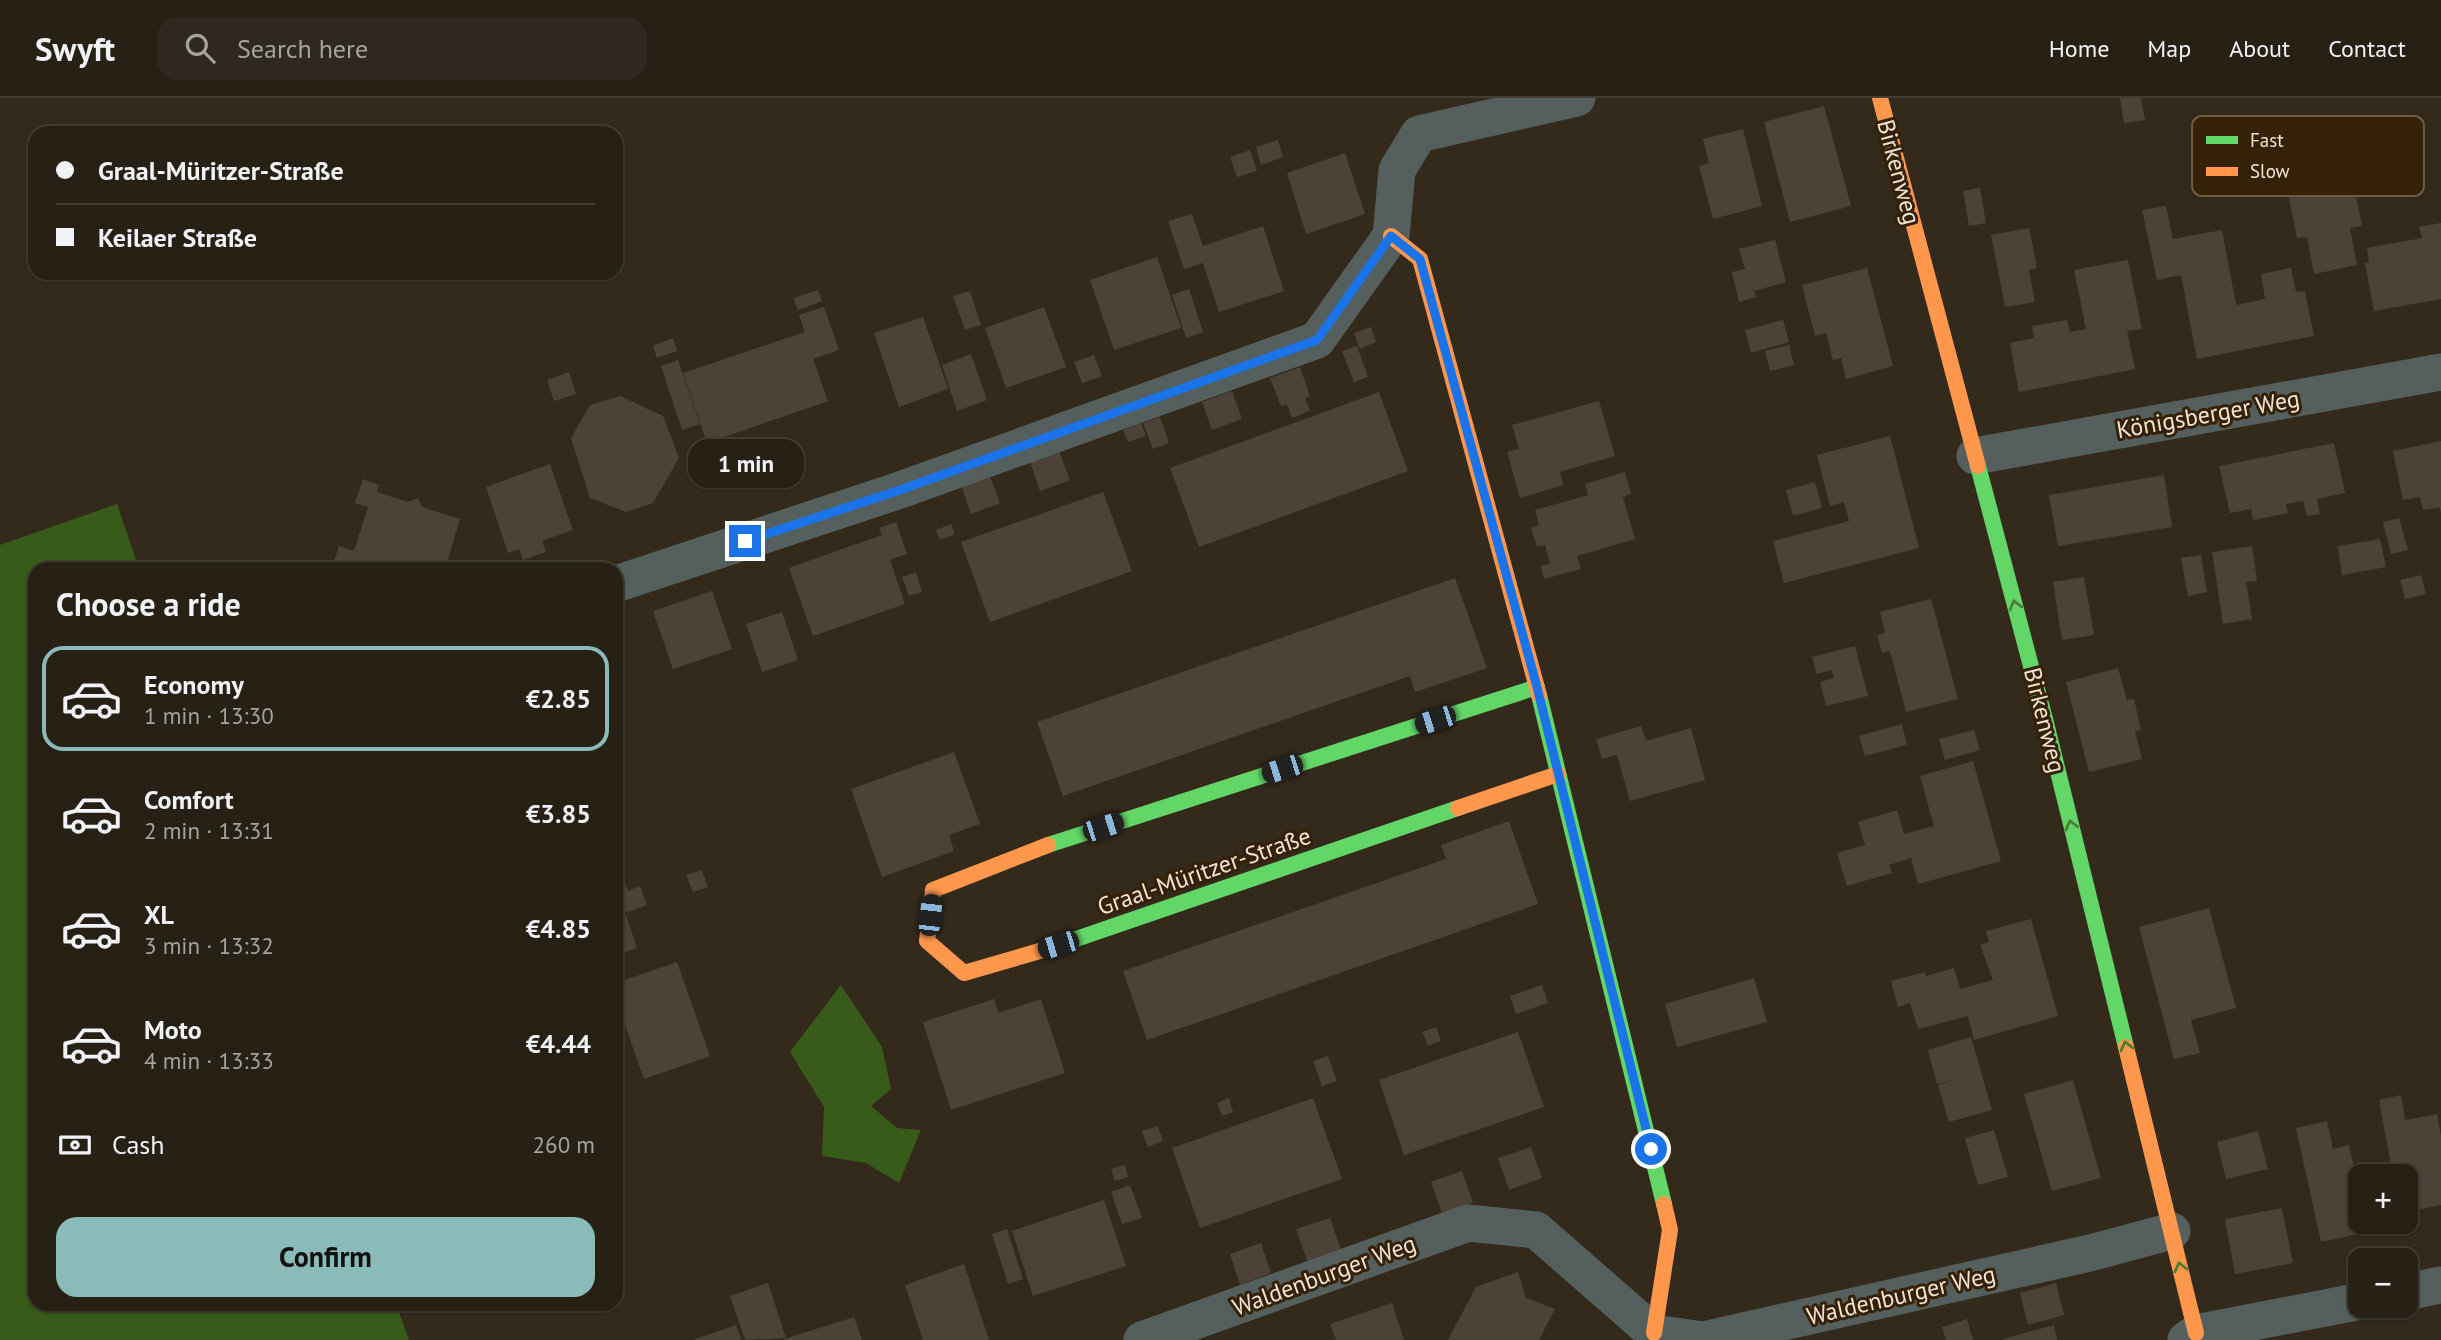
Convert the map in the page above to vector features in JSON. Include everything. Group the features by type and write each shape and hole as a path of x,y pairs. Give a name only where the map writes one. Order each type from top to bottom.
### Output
{"street":[{"path":"623,581 900,490 1317,340 1391,236 1397,170 1419,134 1577,98"},
{"name":"Birkenweg","path":"1880,98 2045,719 2172,1231 2191,1337"},
{"path":"1391,236 1420,259 1537,687 1670,1230 1654,1333"},
{"name":"Königsberger Weg","path":"1975,456 2441,372"},
{"name":"Graal-Müritzer-Straße","path":"1537,687 1027,852 944,885 933,890 927,940 964,973 1058,945 1558,775"},
{"name":"Waldenburger Weg","path":"1142,1340 1468,1223 1536,1230 1654,1333 1703,1339 2090,1253 2172,1231"},
{"path":"2418,1290 2441,1285"},
{"path":"2191,1337 2348,1304"}],"green space":[{"path":"117,504 137,562 28,562 28,1311 399,1311 409,1340 0,1340 0,545"},
{"path":"841,985 882,1047 891,1089 871,1106 897,1128 921,1130 899,1183 866,1163 822,1156 824,1107 790,1052"}],"building":[{"path":"2120,98 2141,98 2145,120 2124,123"},
{"path":"1824,106 1851,206 1790,222 1764,122"},
{"path":"1743,129 1762,206 1713,219 1699,166 1709,163 1703,139"},
{"path":"1278,140 1283,157 1261,165 1256,147"},
{"path":"1250,150 1257,171 1237,177 1230,157"},
{"path":"1345,153 1365,214 1306,234 1287,173"},
{"path":"1980,188 1986,223 1969,226 1963,191"},
{"path":"2288,196 2356,196 2362,226 2350,228 2357,265 2314,274 2307,237 2297,238"},
{"path":"2166,206 2173,239 2222,230 2236,305 2265,299 2261,274 2291,268 2296,292 2305,291 2314,336 2197,359 2181,275 2157,280 2142,210"},
{"path":"1192,214 1203,246 1263,226 1284,291 1219,312 1203,263 1184,269 1168,221"},
{"path":"2441,223 2441,299 2374,311 2365,263 2369,263 2367,248 2422,238 2419,227"},
{"path":"2029,228 2037,268 2029,270 2035,302 2005,307 1991,235"},
{"path":"1775,240 1786,282 1754,291 1756,297 1739,302 1732,272 1745,269 1739,249"},
{"path":"1157,257 1181,328 1114,350 1090,280"},
{"path":"2128,260 2142,329 2127,331 2135,369 2019,392 2010,343 2034,338 2032,326 2067,320 2070,332 2086,329 2074,270"},
{"path":"1867,268 1893,366 1846,379 1841,358 1833,360 1826,333 1815,336 1802,285"},
{"path":"1189,289 1203,332 1186,338 1172,295"},
{"path":"818,290 822,301 798,310 793,298"},
{"path":"970,291 981,325 965,330 953,296"},
{"path":"824,307 839,350 813,359 828,401 707,443 683,373 805,332 799,315"},
{"path":"1044,307 1066,367 1006,388 985,328"},
{"path":"923,317 948,389 899,407 874,333"},
{"path":"1783,320 1789,342 1751,353 1745,330"},
{"path":"1371,327 1376,342 1360,349 1354,333"},
{"path":"673,338 677,351 657,358 653,346"},
{"path":"1789,345 1794,365 1770,371 1765,351"},
{"path":"1357,346 1368,377 1354,382 1342,351"},
{"path":"971,354 987,400 957,411 942,365"},
{"path":"1094,355 1102,376 1082,383 1074,362"},
{"path":"678,360 700,424 682,430 661,366"},
{"path":"1300,367 1310,396 1305,398 1310,411 1292,418 1287,404 1281,406 1270,378"},
{"path":"569,372 576,394 554,401 547,380"},
{"path":"1232,391 1242,419 1212,430 1202,402"},
{"path":"1379,392 1408,471 1199,547 1170,468"},
{"path":"620,396 663,416 679,458 653,503 626,512 590,498 571,438 590,405"},
{"path":"1599,401 1615,456 1560,472 1563,485 1520,498 1507,452 1519,449 1512,425"},
{"path":"1160,417 1169,443 1153,449 1143,423"},
{"path":"1141,423 1146,436 1128,442 1123,430"},
{"path":"1890,436 1919,548 1784,583 1773,541 1849,521 1844,502 1830,506 1817,455"},
{"path":"2441,441 2441,512 2439,507 2423,510 2420,497 2403,500 2393,451"},
{"path":"2334,443 2345,493 2317,499 2320,514 2307,516 2303,501 2286,504 2288,513 2253,520 2251,509 2230,513 2219,466"},
{"path":"1059,451 1070,480 1040,491 1030,462"},
{"path":"550,464 573,530 542,541 546,552 523,560 519,549 508,553 486,487"},
{"path":"1625,472 1631,494 1623,497 1635,539 1577,556 1581,569 1544,579 1541,566 1550,564 1545,545 1537,547 1531,528 1539,525 1535,510 1588,495 1585,484"},
{"path":"989,474 1000,503 971,514 961,485"},
{"path":"2164,475 2172,527 2058,546 2049,495"},
{"path":"363,479 379,485 377,492 408,502 418,498 422,507 460,519 447,562 334,562 339,546 354,551 368,507 355,503"},
{"path":"1815,482 1822,508 1793,516 1786,490"},
{"path":"1103,492 1132,571 990,622 961,542"},
{"path":"2399,518 2408,550 2391,554 2383,522"},
{"path":"896,522 907,554 890,560 905,604 813,636 789,568 882,535 879,528"},
{"path":"951,524 955,534 940,540 936,530"},
{"path":"2380,539 2386,567 2342,575 2338,546"},
{"path":"2252,546 2257,581 2246,582 2252,619 2223,624 2212,552"},
{"path":"2201,555 2207,592 2188,596 2181,558"},
{"path":"916,572 922,592 909,596 902,577"},
{"path":"2421,575 2426,594 2405,599 2400,580"},
{"path":"2084,577 2094,635 2062,640 2053,582"},
{"path":"1455,578 1487,668 1415,692 1410,676 1063,796 1037,722"},
{"path":"712,591 732,649 673,669 653,611"},
{"path":"1931,599 1958,699 1906,712 1890,651 1882,653 1877,635 1885,633 1880,612"},
{"path":"782,612 798,660 762,672 746,624"},
{"path":"1855,646 1868,696 1826,706 1820,682 1834,678 1832,670 1817,674 1812,657"},
{"path":"2118,668 2127,700 2134,699 2141,730 2135,731 2142,759 2089,772 2066,682"},
{"path":"1902,724 1907,745 1865,756 1859,736"},
{"path":"1641,726 1646,741 1691,728 1705,780 1630,801 1617,755 1602,759 1596,739"},
{"path":"1974,730 1980,750 1945,760 1939,739"},
{"path":"954,752 980,824 949,835 954,851 882,877 851,789"},
{"path":"1973,761 2001,861 1918,884 1911,858 1889,865 1892,873 1847,886 1837,853 1865,845 1858,822 1897,810 1904,834 1934,826 1920,776"},
{"path":"1509,821 1538,904 1147,1040 1123,971 1446,859 1441,845"},
{"path":"702,870 708,887 693,892 686,875"},
{"path":"623,877 628,891 640,886 647,905 623,914"},
{"path":"2209,908 2236,1008 2191,1020 2200,1053 2174,1059 2139,927"},
{"path":"626,915 637,948 623,953 623,916"},
{"path":"2031,919 2058,1016 1974,1040 1968,1016 1918,1029 1910,1003 1898,1007 1891,981 1925,972 1926,976 1954,968 1960,989 1993,980 1980,945 1989,942 1986,931"},
{"path":"677,962 710,1056 644,1079 623,1019 623,981"},
{"path":"1754,978 1767,1022 1677,1047 1665,1004"},
{"path":"1542,985 1548,1003 1516,1014 1510,996"},
{"path":"994,999 998,1013 1041,999 1065,1073 951,1110 923,1022"},
{"path":"1436,1027 1441,1041 1428,1046 1422,1032"},
{"path":"1518,1032 1544,1107 1404,1155 1379,1080"},
{"path":"1971,1037 1992,1110 1949,1122 1938,1085 1957,1079 1937,1084 1928,1050"},
{"path":"1328,1056 1337,1081 1322,1086 1313,1061"},
{"path":"2073,1080 2101,1178 2052,1191 2024,1094"},
{"path":"2401,1095 2405,1120 2437,1114 2441,1136 2441,1205 2418,1210 2418,1164 2391,1164 2379,1100"},
{"path":"1229,1098 1233,1112 1222,1116 1217,1103"},
{"path":"1313,1098 1342,1179 1200,1228 1172,1148"},
{"path":"2327,1121 2333,1149 2349,1145 2353,1164 2348,1164 2348,1234 2358,1234 2321,1242 2296,1128"},
{"path":"1158,1126 1163,1141 1148,1147 1142,1131"},
{"path":"1994,1130 2008,1177 1978,1185 1965,1138"},
{"path":"2258,1131 2268,1169 2226,1179 2217,1142"},
{"path":"1531,1147 1542,1178 1509,1190 1498,1158"},
{"path":"1125,1165 1128,1177 1115,1181 1111,1169"},
{"path":"1462,1171 1473,1203 1442,1213 1431,1182"},
{"path":"1130,1185 1142,1218 1122,1224 1111,1192"},
{"path":"1104,1200 1126,1266 1033,1296 1012,1231"},
{"path":"2282,1208 2293,1263 2235,1274 2225,1219"},
{"path":"1330,1218 1341,1250 1307,1261 1296,1229"},
{"path":"1007,1229 1023,1279 1008,1284 992,1234"},
{"path":"1261,1243 1271,1273 1240,1285 1230,1254"},
{"path":"964,1264 989,1340 923,1340 905,1285"},
{"path":"1518,1272 1526,1298 1555,1309 1539,1340 1448,1340 1476,1287"},
{"path":"768,1283 786,1338 745,1340 730,1296"},
{"path":"2056,1283 2064,1315 2028,1325 2020,1293"},
{"path":"1392,1303 1404,1340 1336,1340 1330,1324"},
{"path":"854,1317 862,1340 784,1340 784,1339"},
{"path":"1967,1319 1973,1340 1946,1340 1942,1327"},
{"path":"736,1325 741,1340 693,1340"},
{"path":"2054,1325 2057,1340 2003,1340 2003,1339"}],"traffic: fast":[{"path":"1978,466 2045,719 2126,1047"},
{"path":"1048,845 1537,687"},
{"path":"1539,695 1664,1204"},
{"path":"1050,948 1458,808"}],"traffic: slow":[{"path":"1880,98 1978,466"},
{"path":"1391,236 1420,259 1539,695"},
{"path":"1458,808 1558,774"},
{"path":"1048,845 933,890 927,941 964,973 1050,948"},
{"path":"2126,1047 2196,1333"},
{"path":"1654,1333 1670,1230 1664,1204"}],"route":[{"path":"745,541 900,490 1317,340 1391,236 1420,259 1537,687 1651,1149"}]}
